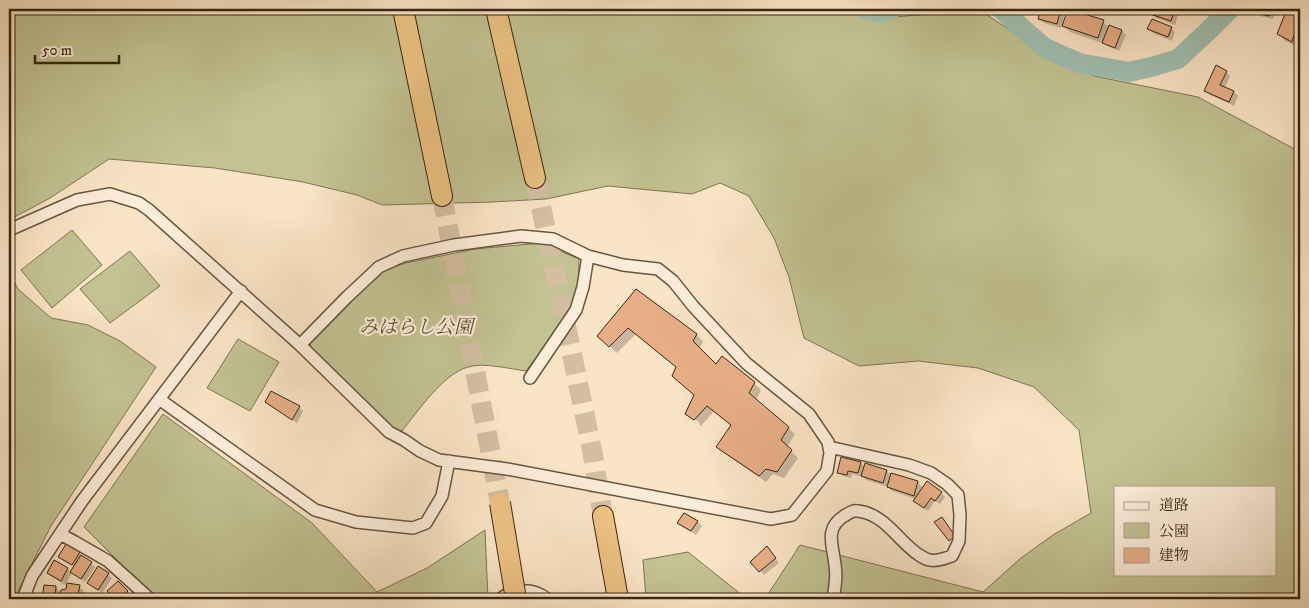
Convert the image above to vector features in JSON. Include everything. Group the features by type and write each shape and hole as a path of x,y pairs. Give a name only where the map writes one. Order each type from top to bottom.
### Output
{"highway":[{"path":"403,9 442,196"},
{"path":"496,9 535,178"},
{"path":"500,503 516,599"},
{"path":"604,516 618,599"}],"street":[{"path":"9,230 77,200 110,194 139,203 241,291 390,432 420,451 439,460 507,469 771,519 792,515 826,471 830,454 828,442 809,414 746,363 693,306 673,281 658,268 623,265 588,256 553,239 521,236 454,245 403,256 379,267 300,345"},
{"path":"530,378 576,310 583,287 588,256"},
{"path":"23,599 32,576 82,501 241,291"},
{"path":"159,399 315,510 356,522 413,528 426,522 442,496 449,461"},
{"path":"828,447 909,465 930,473 947,484 958,495 960,514 959,541 952,556 940,560 928,560 915,552 881,520 867,512 854,510 842,518 834,525 831,536 836,583 833,599"},
{"path":"60,534 108,561 150,599"},
{"path":"500,599 510,593 520,591 532,591 541,594 547,599"}],"green space":[{"path":"9,9 820,9 882,18 980,10 1054,60 1094,76 1198,97 1300,152 1300,599 765,599 800,545 983,592 1021,558 1053,535 1091,513 1079,430 1034,387 978,368 918,361 859,366 804,338 789,277 774,238 749,196 720,183 692,194 608,186 546,199 382,205 357,195 303,182 215,168 109,159 50,198 9,220"},
{"path":"72,230 102,265 52,308 21,270"},
{"name":"みはらし公園","path":"541,243 579,259 578,294 571,310 526,371 481,365 459,371 440,385 402,431 391,429 311,350 310,340 385,270 406,263 475,249"},
{"path":"130,251 160,286 110,323 80,289"},
{"path":"9,272 18,289 51,318 88,325 120,341 156,367 51,526 14,599 9,599"},
{"path":"238,339 279,362 250,411 207,388"},
{"path":"163,414 312,523 377,592 427,568 485,530 488,599 156,599 84,527"},
{"path":"688,552 747,599 646,599 643,560"}],"building":[{"path":"1041,9 1061,9 1057,24 1038,19"},
{"path":"1068,9 1104,20 1098,38 1062,26"},
{"path":"1152,9 1175,9 1171,21 1150,14"},
{"path":"1256,9 1271,9 1269,16 1255,12"},
{"path":"1287,9 1300,9 1300,16 1292,42 1277,34"},
{"path":"1152,19 1172,27 1168,37 1147,29"},
{"path":"1109,25 1122,30 1115,48 1102,43"},
{"path":"1216,65 1227,71 1220,85 1234,91 1229,102 1204,91"},
{"path":"636,289 697,334 693,341 716,364 722,356 755,382 749,393 789,427 781,440 792,450 777,472 766,469 759,476 716,447 731,425 707,406 694,420 685,414 694,395 672,376 676,367 628,328 609,347 597,336"},
{"path":"271,391 300,406 292,420 265,402"},
{"path":"841,457 861,462 858,473 848,471 847,475 837,473"},
{"path":"865,463 887,470 883,483 861,476"},
{"path":"891,473 918,481 914,496 887,487"},
{"path":"927,481 942,492 935,501 931,498 924,508 913,501"},
{"path":"684,513 698,521 691,531 677,523"},
{"path":"942,517 955,536 949,541 934,522"},
{"path":"66,544 80,552 72,565 58,557"},
{"path":"767,546 776,558 759,572 750,562"},
{"path":"81,555 92,562 81,579 70,572"},
{"path":"54,560 68,568 61,581 47,573"},
{"path":"98,566 109,573 98,590 87,583"},
{"path":"118,581 128,591 119,599 115,599 107,591"},
{"path":"67,583 80,585 77,599 60,598 61,590 66,589"},
{"path":"44,585 56,586 55,599 42,599"},
{"path":"82,593 101,595 100,599 81,599"}],"waterway":[{"path":"865,9 878,12 892,9"},
{"path":"1001,9 1045,48 1079,63 1129,72 1178,59 1230,9"}],"tunnel":[{"path":"535,178 592,450 603,516"},
{"path":"442,196 500,503"}]}
